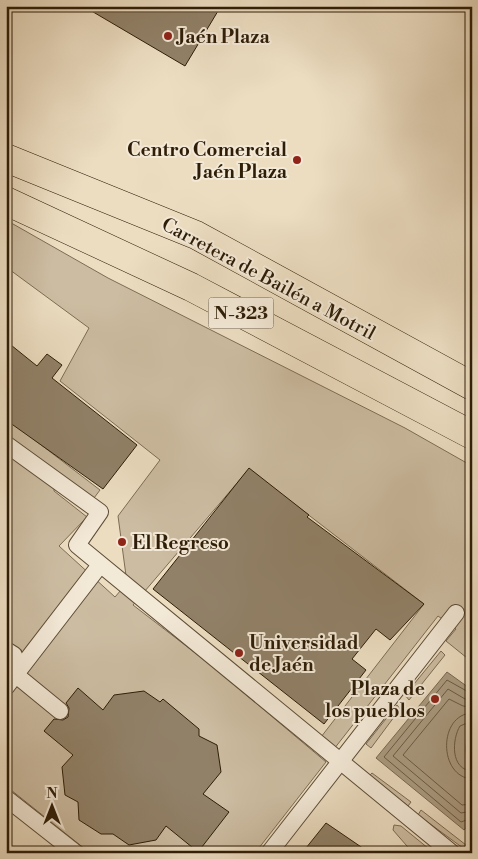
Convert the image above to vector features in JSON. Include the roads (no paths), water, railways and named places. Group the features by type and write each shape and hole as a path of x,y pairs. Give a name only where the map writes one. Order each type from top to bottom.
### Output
{"main road":[{"name":"Carretera de Bailén a Motril","path":"6,158 196,235 472,386"},
{"name":"N-323","path":"6,201 192,287 472,435"}],"street":[{"path":"6,444 100,512 77,545 452,853"},
{"path":"10,676 100,565"},
{"path":"270,853 456,613"},
{"path":"6,650 14,656 10,676"},
{"path":"10,676 60,711"},
{"path":"6,798 76,853"}],"lane":[{"path":"468,6 472,8"}],"water":[{"name":"Plaza de los pueblos","path":"447,672 472,690 472,726 466,743 466,752 472,762 472,820 464,830 376,758"}],"place":[{"name":"Jaén Plaza","path":"168,36"},
{"name":"Centro Comercial Jaén Plaza","path":"297,160"},
{"name":"El Regreso","path":"122,542"},
{"name":"Universidad de Jaén","path":"239,653"},
{"name":"Plaza de los pueblos","path":"435,699"}]}
